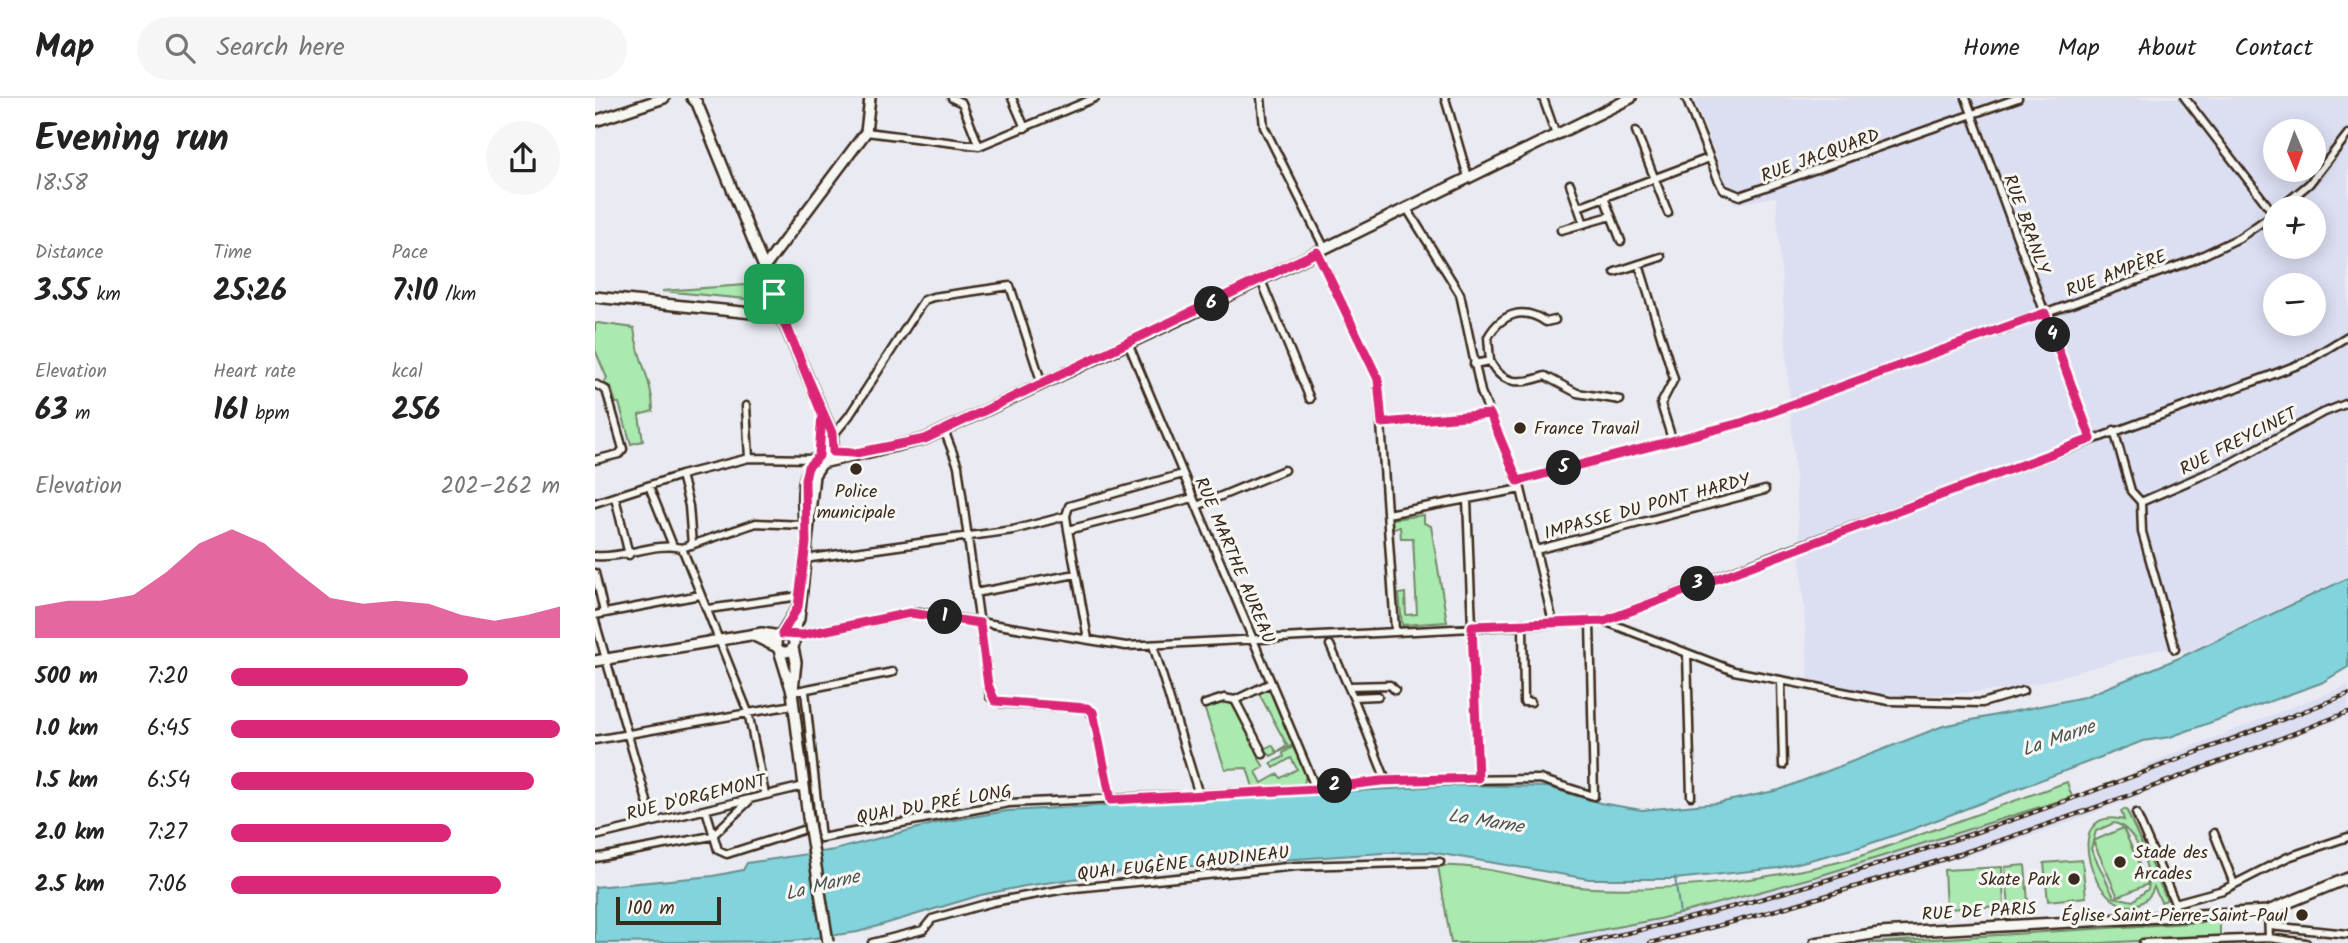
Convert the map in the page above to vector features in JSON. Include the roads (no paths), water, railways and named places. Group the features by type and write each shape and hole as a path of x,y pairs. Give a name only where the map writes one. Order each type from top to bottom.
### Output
{"main road":[{"path":"595,121 664,98"},
{"path":"764,268 866,132 870,98"},
{"path":"816,457 856,453 925,439 1261,280 1631,98"},
{"path":"694,99 822,414 833,455"},
{"path":"772,314 774,294"},
{"path":"595,297 772,314 783,321"},
{"path":"806,543 805,479 827,430"},
{"path":"778,648 799,619 798,607 814,475 833,455"},
{"path":"595,661 762,633 786,636"},
{"path":"754,636 787,652 793,648"},
{"path":"786,636 793,648 796,662 793,705 828,942"},
{"path":"778,648 792,692"},
{"name":"RUE DE PARIS","path":"1815,943 1879,933 2268,911 2348,878"}],"street":[{"path":"952,98 962,103 979,146"},
{"path":"1012,98 1025,128"},
{"path":"866,132 979,146 1095,98"},
{"path":"1261,98 1264,127 1378,379 1395,630"},
{"path":"1445,98 1468,177"},
{"path":"1543,98 1556,135"},
{"name":"RUE JACQUARD","path":"1686,98 1723,189 1730,194 1749,195 2018,98"},
{"name":"RUE BRANLY","path":"1966,98 2091,439"},
{"path":"2185,98 2263,199"},
{"path":"1636,131 1668,213"},
{"path":"2294,196 2309,184 2348,134"},
{"path":"1578,207 1709,158"},
{"path":"1570,184 1584,224"},
{"path":"1604,197 1621,241"},
{"path":"1406,207 1460,294 1474,365 1490,414 1521,489 1553,622"},
{"path":"1561,230 1611,216"},
{"name":"RUE AMPÈRE","path":"1518,481 1744,422 2191,261 2239,238 2263,221"},
{"path":"1615,272 1661,257"},
{"path":"1639,264 1674,379 1661,404 1672,439"},
{"path":"1261,280 1310,399"},
{"path":"827,430 849,416 924,300 933,297 1010,286 1042,384"},
{"path":"1555,320 1546,322 1527,312 1502,318 1488,337 1490,360 1500,376 1510,381 1527,383 1545,376 1577,393 1620,400"},
{"path":"786,636 910,613 1126,646 1523,623 1604,621 2114,430 2269,376 2305,362 2348,337"},
{"name":"RUE MARTHE AUREAU","path":"1128,343 1316,789"},
{"path":"1474,365 1490,360"},
{"path":"595,384 606,390 623,449 619,454 595,460"},
{"name":"RUE FREYCINET","path":"2141,502 2231,463 2320,414 2348,403"},
{"path":"746,406 749,458"},
{"path":"1382,423 1490,414"},
{"path":"944,430 958,466 988,685 995,701 1087,708 1093,712 1111,800"},
{"path":"2114,430 2131,491 2141,502 2142,532 2175,649"},
{"path":"595,503 681,475 749,458 816,457"},
{"path":"1196,506 1284,470"},
{"path":"1088,639 1067,530 1066,516 1069,506 1183,474"},
{"path":"681,475 689,506 692,545"},
{"path":"649,486 673,546"},
{"path":"1387,514 1521,489"},
{"name":"IMPASSE DU PONT HARDY","path":"1536,550 1765,490"},
{"path":"615,497 629,555"},
{"path":"1067,530 1193,498"},
{"path":"1467,500 1478,778"},
{"path":"804,559 1013,530 1066,516"},
{"path":"595,556 629,555 673,546 682,548 756,523 804,525"},
{"path":"682,548 748,712 765,794"},
{"path":"595,573 604,612"},
{"path":"975,593 1076,574"},
{"path":"595,615 700,595"},
{"path":"708,609 800,596"},
{"path":"595,621 653,822"},
{"name":"QUAI DU PRÉ LONG","path":"820,825 821,838 1009,803 1316,789 1386,780 1540,779 1594,796 1590,621"},
{"path":"1604,621 1734,671 1889,701 1982,703 2023,691"},
{"path":"1523,623 1524,702 1531,702"},
{"path":"1153,645 1199,795"},
{"path":"1330,645 1386,780"},
{"path":"1687,654 1691,796"},
{"path":"792,692 893,672"},
{"path":"1781,680 1783,765"},
{"path":"1205,704 1224,698 1235,700 1271,683"},
{"path":"1348,686 1390,685 1395,691"},
{"path":"706,810 718,850 727,854 820,825 805,691"},
{"path":"1353,697 1378,696"},
{"path":"1235,700 1263,754"},
{"path":"595,740 793,705"},
{"name":"RUE D'ORGEMONT","path":"595,836 804,786"},
{"path":"595,858 712,836 752,799"},
{"path":"2136,813 2175,904 2175,916"},
{"path":"2214,833 2234,884"},
{"path":"2175,904 2234,884 2288,857 2348,837"},
{"name":"QUAI EUGÈNE GAUDINEAU","path":"872,943 923,930 932,919 993,902 1065,889 1333,863 1440,862"},
{"path":"2201,897 2202,915"},
{"path":"2268,911 2269,938"},
{"path":"2270,926 2348,934"},
{"path":"2143,943 2269,938 2306,943"}],"water":[{"name":"La Marne","path":"2348,578 2348,667 2321,683 2170,737 2143,741 1913,829 1860,847 1779,868 1675,879 1589,879 1430,852 1383,853 1135,870 1025,886 981,895 858,932 793,941 595,943 595,887 713,876 743,870 747,863 834,850 937,823 1007,811 1460,785 1548,787 1600,803 1642,810 1718,803 1779,790 1943,726 2084,697 2179,658"}],"waterway":[{"path":"1675,877 1680,914"}],"railway":[{"path":"1582,943 1778,894 1970,834 2160,766 2348,694"},
{"path":"1650,943 1828,895 2003,840 2348,712"}],"place":[{"name":"France Travail","path":"1520,428"},
{"name":"Police municipale","path":"856,469"},
{"name":"Stade des Arcades","path":"2120,862"},
{"name":"Skate Park","path":"2074,879"},
{"name":"Église Saint-Pierre-Saint-Paul","path":"2302,915"}]}
